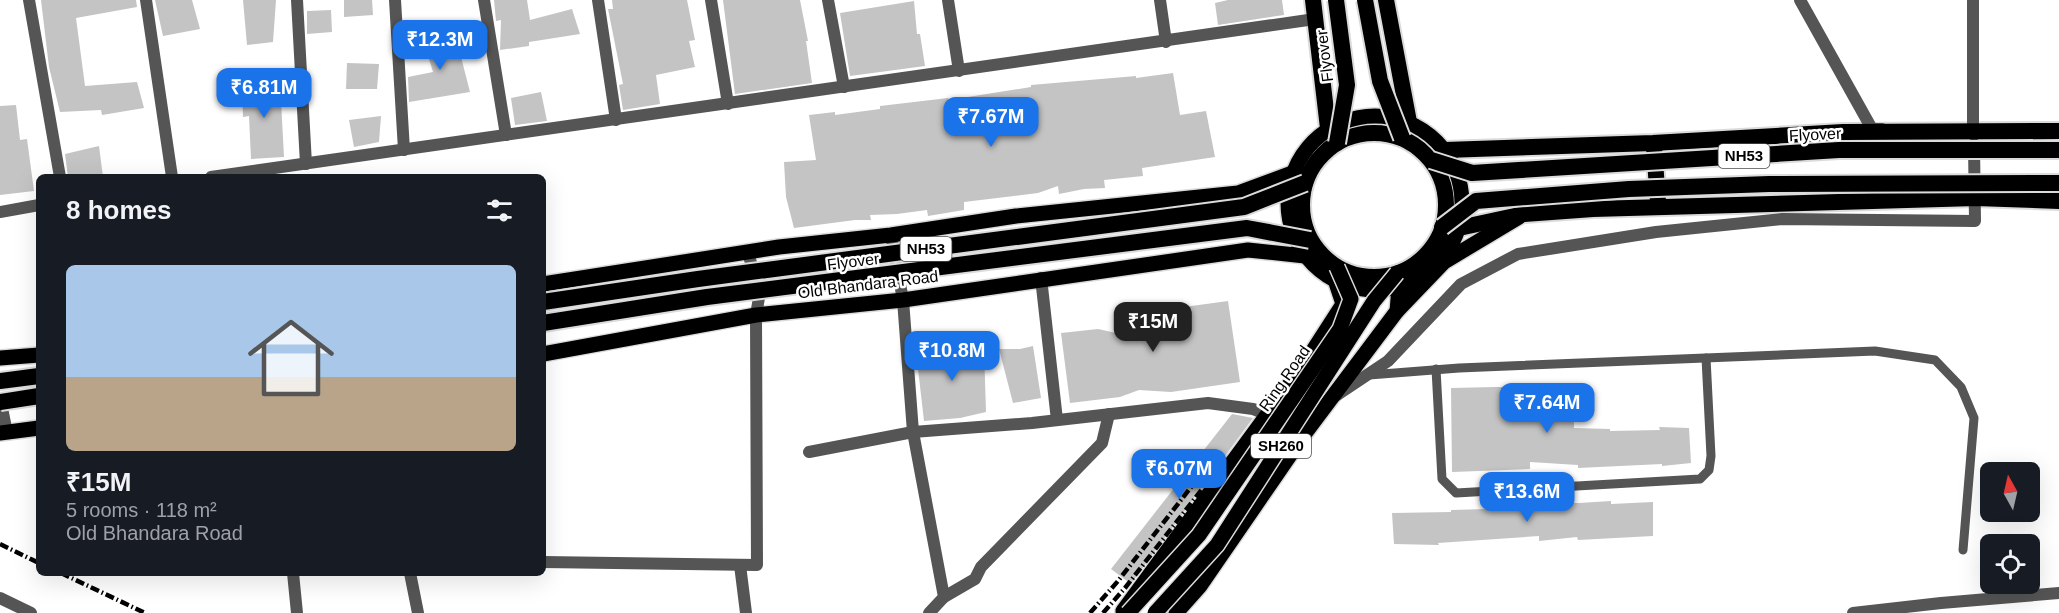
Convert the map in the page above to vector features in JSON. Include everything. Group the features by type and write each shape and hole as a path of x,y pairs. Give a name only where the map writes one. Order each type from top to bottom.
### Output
{"highway":[{"path":"1313,0 1333,135"},
{"name":"Flyover","path":"546,302 698,279 1244,207 1298,178 1317,160 1333,135 1347,85 1336,0"},
{"path":"1365,0 1380,81 1402,138"},
{"path":"1386,0 1409,122"},
{"name":"NH53","path":"1445,150 1653,143 1843,132 2059,131"},
{"name":"Flyover","path":"1333,135 1380,133 1402,138 1418,147 1431,160 1442,181 1450,227"},
{"path":"1653,143 1658,207"},
{"name":"Flyover","path":"1431,160 1472,173 1839,150 2059,150"},
{"name":"Flyover","path":"1298,178 1304,221 1310,240 1336,274 1377,276 1398,280 1476,201 1629,189 1769,184 2059,183"},
{"path":"1450,227 1524,214 1593,209 1976,198 2059,201"},
{"name":"Flyover","path":"546,323 706,297 1247,228 1310,240"},
{"path":"0,381 36,376"},
{"path":"0,400 36,396"}],"main road":[{"name":"NH53","path":"1333,135 1354,117 1382,115 1409,122 1429,134 1445,150 1458,175 1463,201 1450,227"},
{"name":"NH53","path":"546,284 779,247 891,235 1016,216 1238,193 1298,178"},
{"name":"NH53","path":"1298,178 1287,202 1291,231 1305,256 1319,270 1336,274"},
{"path":"1176,613 1200,586 1331,399 1397,311 1444,262 1524,214"},
{"name":"Old Bhandara Road","path":"546,353 756,315 903,300 1041,278 1248,250 1305,256"},
{"name":"Ring Road","path":"1121,613 1303,366 1343,304 1336,274"},
{"name":"Ring Road","path":"1128,613 1199,535 1340,329 1351,299 1336,274"},
{"path":"1397,311 1398,280"},
{"name":"Ring Road","path":"1155,613 1217,545 1374,301 1398,280"},
{"path":"0,358 36,355"},
{"path":"3,433 36,428"}],"street":[{"path":"29,0 59,174"},
{"path":"147,0 172,174"},
{"path":"297,0 306,164"},
{"path":"395,0 404,150"},
{"path":"483,0 506,135"},
{"path":"598,0 616,120"},
{"path":"711,0 728,104"},
{"path":"828,0 844,87"},
{"path":"948,0 959,71"},
{"path":"1160,0 1166,42"},
{"path":"1800,0 1872,129 1973,130"},
{"path":"1331,399 1388,361 1461,284 1518,254 1656,232 1782,219 1975,221 1973,0"},
{"path":"232,174 1315,19"},
{"path":"0,212 36,206"},
{"path":"891,235 903,300 913,432 944,597"},
{"path":"546,562 757,565 756,315 760,292 748,252"},
{"path":"1041,278 1057,420"},
{"path":"0,400 3,433"},
{"path":"809,452 913,432 1057,420 1208,403 1253,409 1267,414"},
{"path":"929,613 944,597 975,579 981,567 1102,443 1109,414"},
{"path":"740,565 746,613"},
{"path":"293,576 297,613"},
{"path":"411,576 418,613"},
{"path":"1853,613 2059,593"},
{"path":"0,598 30,613"}],"lane":[{"path":"1369,375 1436,369 1875,351 1935,360 1961,387 1974,417 1964,550"},
{"path":"1436,369 1442,479 1456,493 1700,479 1709,470 1711,456 1706,358"}],"building":[{"path":"41,0 136,0 137,7 76,18 85,86 137,82 144,108 102,115 101,110 60,112 49,67"},
{"path":"155,0 192,0 200,29 163,36"},
{"path":"243,0 276,0 273,42 247,45"},
{"path":"344,0 372,0 373,15 344,17"},
{"path":"494,0 527,0 530,20 572,9 580,34 529,42 529,46 500,50 501,20 496,21"},
{"path":"612,0 687,0 695,40 689,41 695,67 656,75 660,104 623,110 619,85 623,84 608,9 613,9"},
{"path":"723,0 800,0 808,41 806,41 812,83 735,94"},
{"path":"1228,0 1282,0 1284,15 1218,25 1215,3"},
{"path":"914,1 917,34 920,34 925,66 850,76 840,13"},
{"path":"331,10 332,32 307,34 307,11"},
{"path":"422,36 459,36 460,53 470,92 409,102 408,77 433,72"},
{"path":"347,63 379,64 377,89 346,89"},
{"path":"1173,73 1180,115 1206,111 1215,157 1142,168 1143,176 1104,180 1105,188 1059,194 1058,186 1038,193 964,202 964,210 928,216 927,210 870,215 871,220 794,228 786,197 784,162 816,160 809,115 835,112 835,115 880,109 880,106 948,98 949,100 1031,87 1031,85 1136,76 1136,78"},
{"path":"280,82 284,157 251,159 249,116 243,117 242,85"},
{"path":"541,92 547,121 515,125 511,98"},
{"path":"16,105 20,140 27,139 34,191 0,195 0,106"},
{"path":"381,116 379,142 354,147 349,120"},
{"path":"99,146 103,174 68,174 65,154"},
{"path":"1228,301 1240,382 1171,392 1139,390 1120,397 1070,403 1061,333 1098,329 1116,333 1114,315 1137,313 1153,308 1162,310"},
{"path":"979,343 979,349 984,349 986,412 960,418 924,421 916,351"},
{"path":"1033,346 1041,398 1013,403 999,349 1020,349"},
{"path":"1574,387 1574,428 1610,429 1610,431 1660,430 1659,427 1689,428 1691,463 1578,468 1578,465 1530,462 1530,469 1452,472 1451,388"},
{"path":"1232,414 1253,418 1131,584 1111,569"},
{"path":"1611,501 1611,504 1653,502 1653,536 1578,540 1577,537 1539,541 1539,536 1438,543 1439,545 1394,544 1392,513 1451,512 1451,510 1538,504 1538,502"}],"railway":[{"path":"1090,613 1118,581 1195,482"},
{"path":"1103,613 1203,488"},
{"path":"0,544 36,562"},
{"path":"67,576 145,613"}]}
